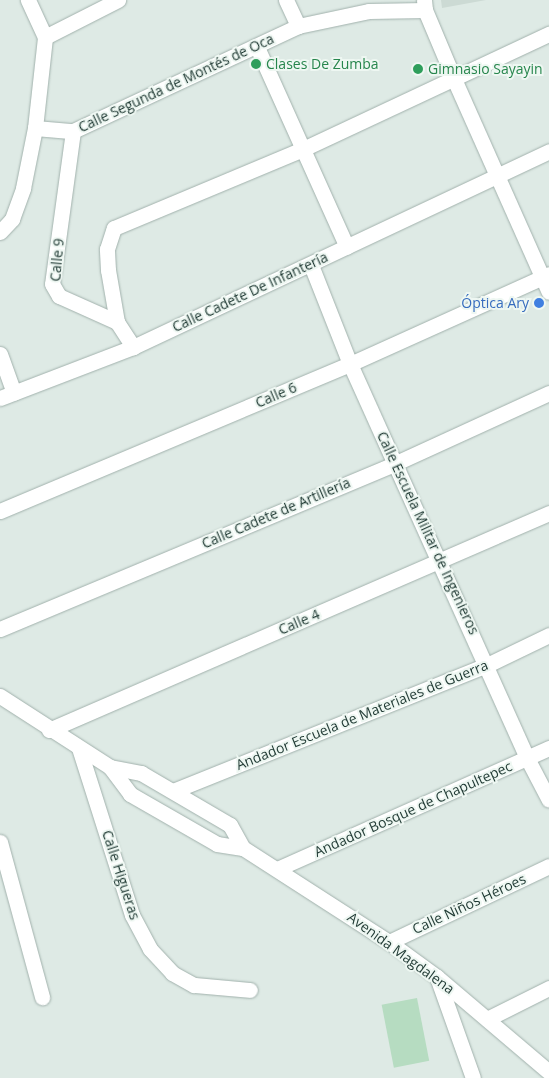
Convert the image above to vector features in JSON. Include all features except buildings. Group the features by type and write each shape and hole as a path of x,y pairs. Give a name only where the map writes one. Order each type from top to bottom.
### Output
{"street":[{"path":"0,232 12,219 23,188 35,128 45,37 28,0"},
{"path":"45,37 118,0"},
{"path":"286,0 298,26"},
{"path":"425,5 454,79 495,174 546,275 549,292"},
{"name":"Calle Segunda de Montés de Oca","path":"35,128 73,131 257,47 298,26 368,11 425,5"},
{"path":"133,347 117,322 107,249 114,228 127,220 303,149 549,34"},
{"path":"257,47 347,247"},
{"name":"Calle 9","path":"73,131 52,284 59,296 117,322"},
{"name":"Calle Cadete De Infantería","path":"7,395 133,347 311,265 495,174 549,152"},
{"name":"Calle Escuela Militar de Ingenieros","path":"311,265 350,364 441,560 527,758 549,800"},
{"name":"Calle 6","path":"0,511 350,364 546,275"},
{"path":"0,354 7,395"},
{"name":"Calle Cadete de Artillería","path":"0,629 396,463 549,393"},
{"name":"Calle 4","path":"49,730 549,513"},
{"name":"Andador Escuela de Materiales de Guerra","path":"172,791 487,665 549,635"},
{"name":"Avenida Magdalena","path":"0,696 49,730 110,767 141,773 230,825 243,848"},
{"name":"Calle Higueras","path":"79,748 132,915 150,949 172,973 194,985 250,990"},
{"name":"Andador Bosque de Chapultepec","path":"277,869 549,748"},
{"name":"Avenida Magdalena","path":"110,767 130,794 217,844 243,848 389,942 437,977 549,1072"},
{"path":"0,842 42,997"},
{"name":"Calle Niños Héroes","path":"389,942 549,866"},
{"path":"437,977 473,1078"},
{"path":"487,1018 549,988"}],"shaded area":[{"path":"441,0 486,0 442,8"}],"green space":[{"path":"417,998 429,1061 394,1068 382,1005"}],"place":[{"name":"Clases De Zumba","path":"256,64"},
{"name":"Gimnasio Sayayin","path":"418,69"},
{"name":"Óptica Ary","path":"539,303"}]}
